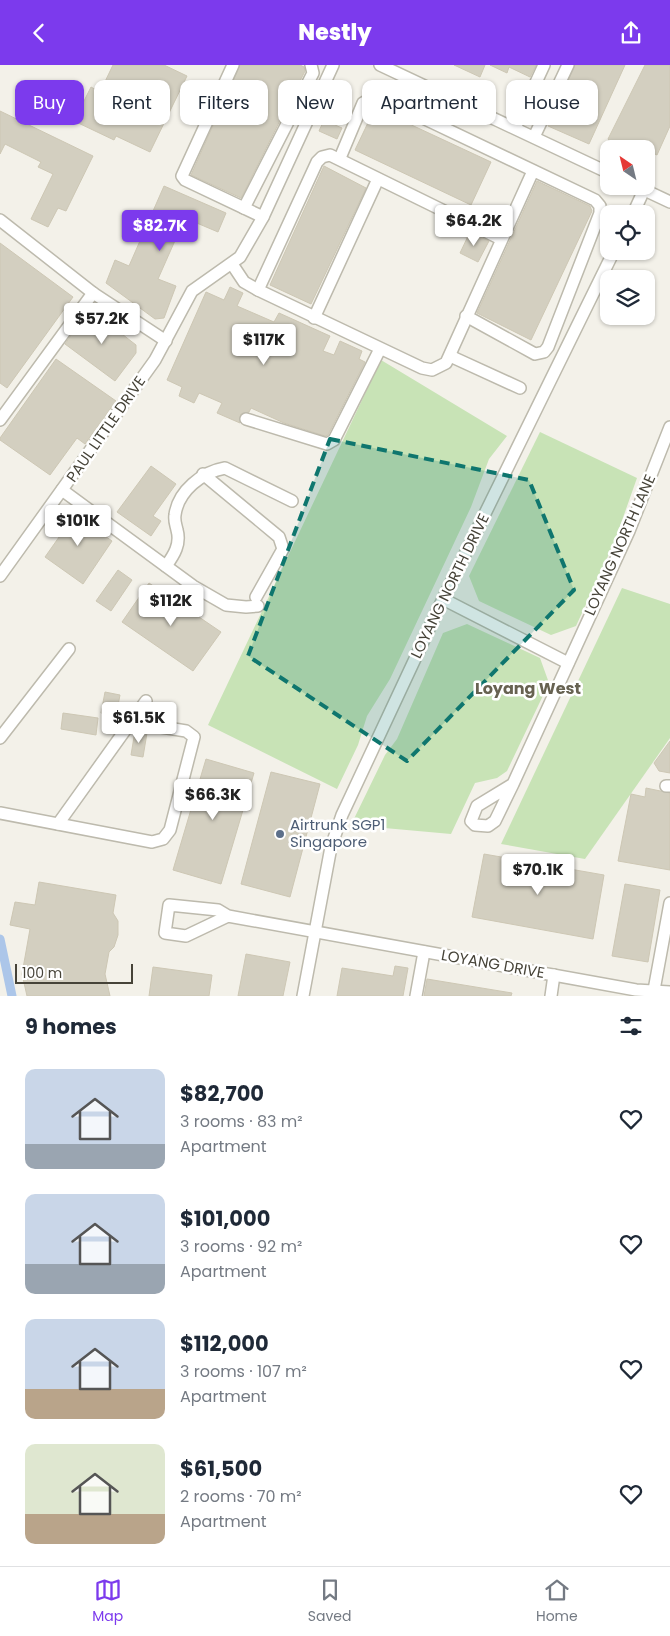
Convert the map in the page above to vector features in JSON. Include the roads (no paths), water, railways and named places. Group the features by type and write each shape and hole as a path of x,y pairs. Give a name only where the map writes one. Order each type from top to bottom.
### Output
{"street":[{"path":"233,65 182,176 185,180 263,217"},
{"path":"244,208 313,73 311,65"},
{"name":"PAUL LITTLE DRIVE","path":"0,576 166,341 192,291 240,257 263,217 333,65"},
{"path":"380,65 600,169"},
{"path":"515,128 544,65"},
{"path":"534,137 568,65"},
{"path":"340,158 363,103 370,99 378,99 402,108 596,200 600,213 548,347 544,352 535,354 466,316"},
{"path":"258,290 317,162 322,157 330,155 340,158 378,179 501,239"},
{"path":"232,264 244,282 314,318 427,370 442,366 450,356 466,316 533,171"},
{"path":"314,318 378,179"},
{"path":"655,195 670,202"},
{"path":"0,220 93,293 166,341"},
{"name":"LOYANG NORTH DRIVE","path":"316,931 331,847 342,815 443,599 610,260"},
{"path":"0,420 93,293"},
{"path":"246,419 327,444 334,440 380,349"},
{"path":"450,356 520,388"},
{"name":"LOYANG NORTH LANE","path":"513,783 629,531 670,427"},
{"path":"166,566 178,544 178,533 174,523 176,509 194,481 203,474 225,468 292,501"},
{"path":"62,490 193,586 226,605 246,607 257,601 283,549 279,537 203,474"},
{"path":"443,599 568,663"},
{"path":"0,739 68,649"},
{"path":"58,824 146,701"},
{"path":"0,813 152,842 167,835 194,737 189,731 131,722"},
{"path":"654,990 670,903"},
{"name":"LOYANG DRIVE","path":"228,916 186,936 165,933 169,905 218,910 228,916 424,952 636,990 670,992"},
{"path":"303,996 316,931"},
{"path":"416,996 424,952"},
{"path":"551,996 554,975"}],"waterway":[{"path":"0,939 12,996"}],"place":[{"name":"Airtrunk SGP1 Singapore","path":"280,834"}],"district":[{"name":"Loyang West","path":"528,688"}]}
